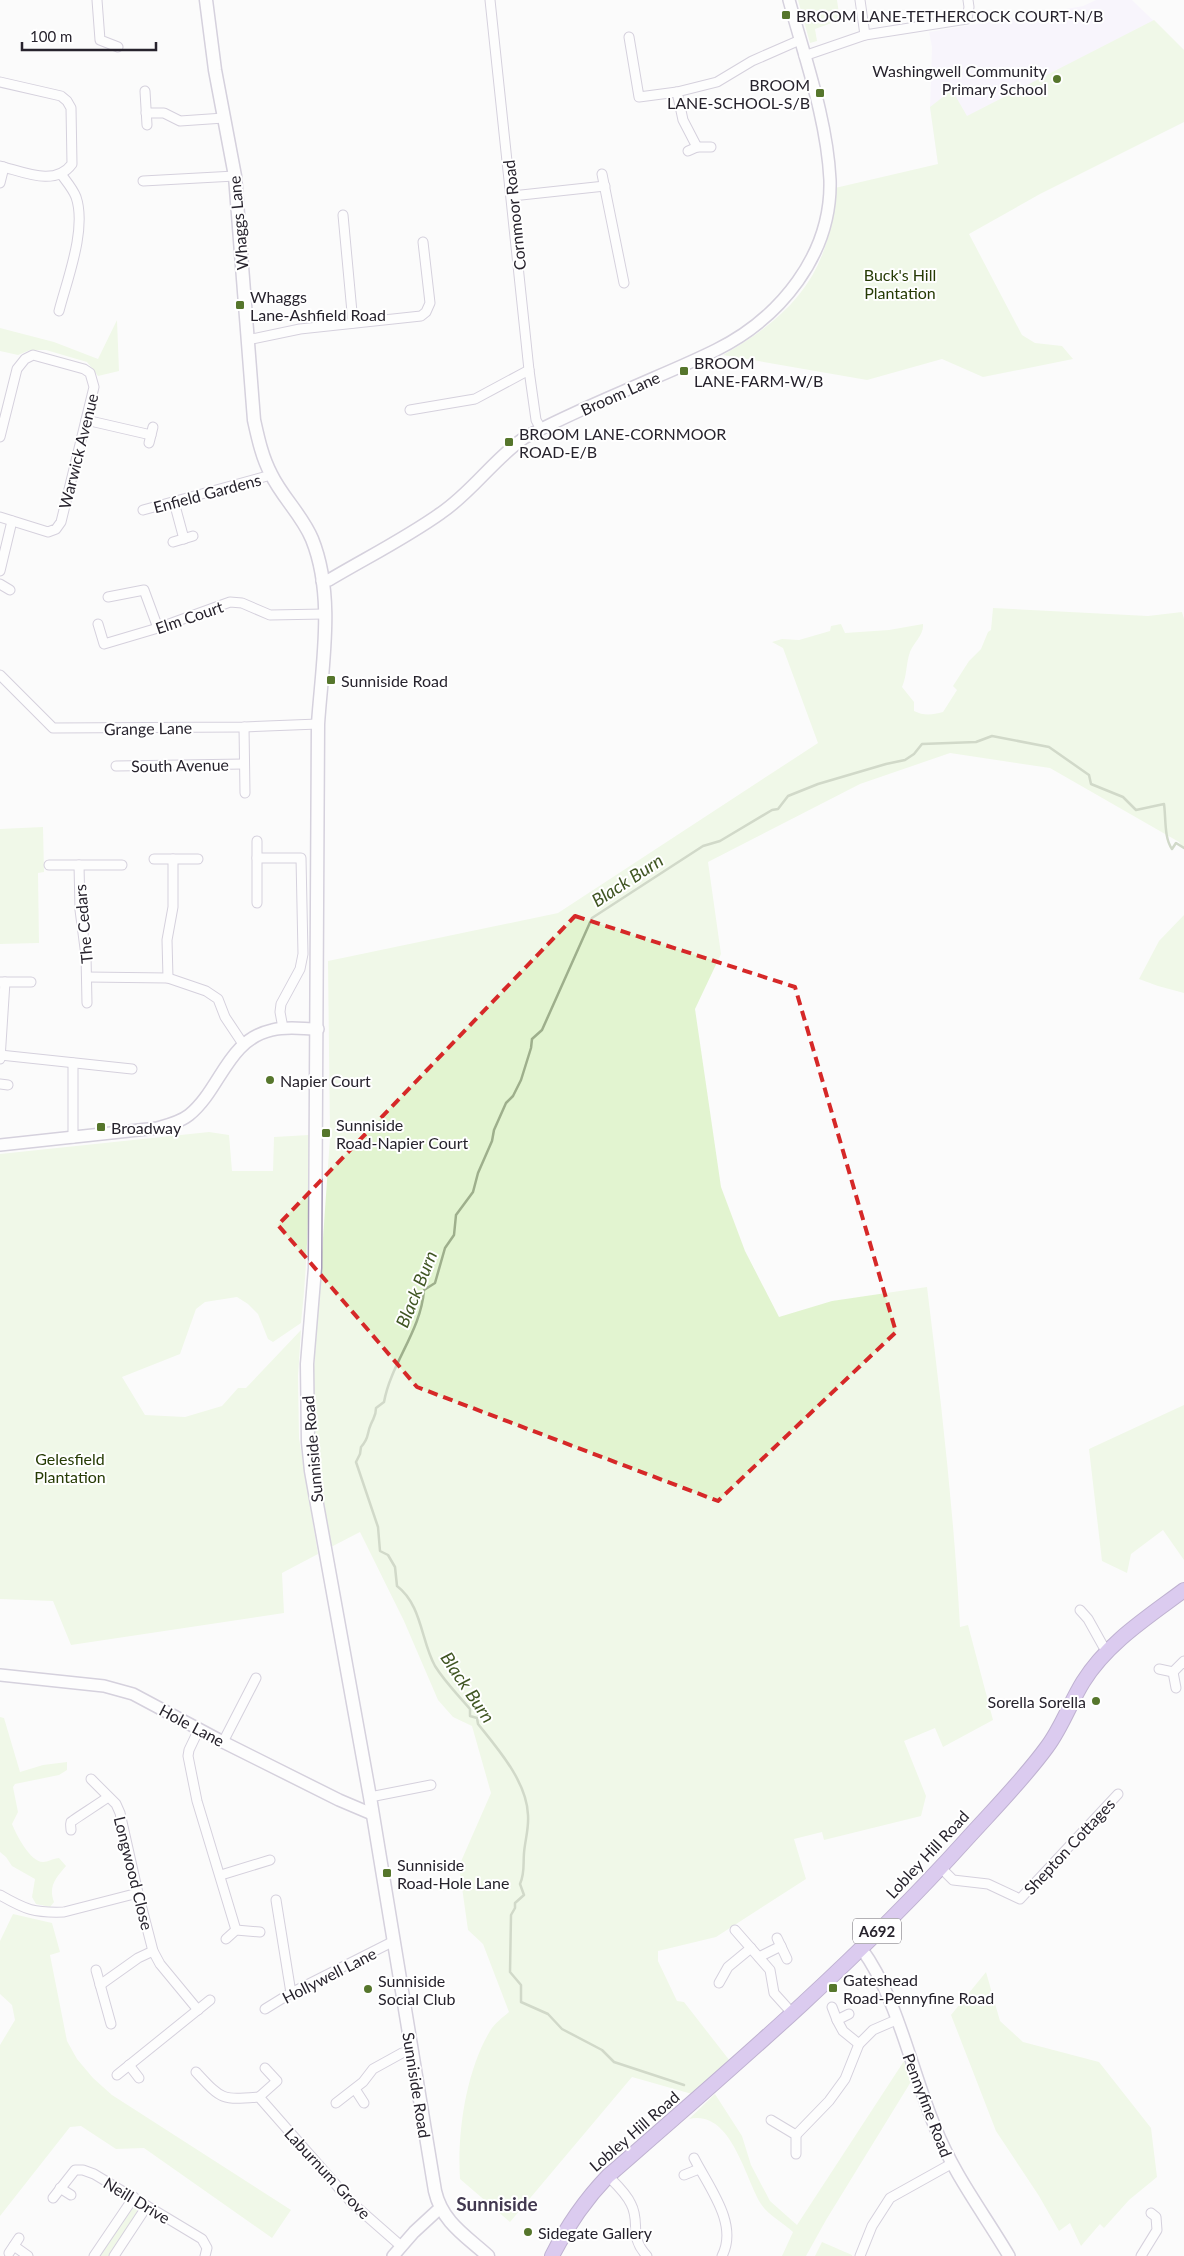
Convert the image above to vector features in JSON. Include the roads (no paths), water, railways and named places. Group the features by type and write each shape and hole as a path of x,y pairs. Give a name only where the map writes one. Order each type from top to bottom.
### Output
{"highway":[{"name":"Lobley Hill Road","path":"552,2256 577,2212 608,2176 731,2070 860,1948 940,1867 1046,1748 1059,1730 1083,1682 1107,1653 1132,1629 1184,1590"}],"main road":[{"name":"Whaggs Lane","path":"206,0 215,70 234,176 254,420 271,475 309,532 317,554 322,581"},
{"name":"Sunniside Road","path":"322,581 324,614 323,668 318,724 318,1029 315,1268 306,1380 308,1442 318,1517 370,1797 435,2191 440,2208 447,2219 488,2256"}],"street":[{"path":"97,0 100,40 118,46"},
{"name":"Cornmoor Road","path":"490,0 529,370 536,420 541,429"},
{"name":"Broom Lane","path":"322,581 328,580 441,514 460,498 509,448 541,429 718,350 775,309 799,281 810,263 821,237 828,210 830,188 826,146 789,0"},
{"path":"860,0 865,35"},
{"path":"804,56 865,35 967,19 968,0"},
{"path":"629,37 639,97 677,92 717,82 752,61 800,40"},
{"path":"0,82 61,96 67,101 71,108 72,164 61,174 46,177 2,166 0,183"},
{"path":"145,91 147,125"},
{"path":"677,92 684,120 697,147"},
{"path":"146,113 164,113 180,121 224,118"},
{"path":"688,151 697,147 711,147"},
{"path":"59,311 78,235 76,196 61,174"},
{"path":"602,174 624,283"},
{"path":"143,181 234,176"},
{"path":"512,196 604,186"},
{"path":"343,215 353,323"},
{"path":"248,340 300,330 421,316 426,312 430,297 423,242"},
{"name":"Warwick Avenue","path":"0,437 17,369 25,359 33,355 84,369 90,373 94,387 61,522 56,529 48,532 0,517"},
{"path":"410,410 475,399 529,370"},
{"path":"86,420 151,435"},
{"name":"Enfield Gardens","path":"143,510 271,475"},
{"path":"173,542 188,538 174,502"},
{"path":"0,571 12,521"},
{"path":"0,584 10,590"},
{"path":"114,598 144,590 158,628"},
{"name":"Elm Court","path":"98,624 104,644 158,628 230,602 242,603 270,615 324,614"},
{"name":"Grange Lane","path":"0,675 53,728 244,727 318,724"},
{"path":"244,727 245,794"},
{"name":"South Avenue","path":"116,766 244,764"},
{"path":"257,842 257,903"},
{"path":"257,858 301,858 303,954 300,969 281,1004 280,1012 283,1028"},
{"path":"154,859 198,859"},
{"path":"168,978 167,940 173,907 173,859"},
{"path":"50,865 122,865"},
{"name":"The Cedars","path":"79,865 80,910 87,977 168,978 206,991 218,999 225,1017 244,1044"},
{"path":"87,977 88,1003"},
{"path":"0,1061 2,982 31,982"},
{"path":"0,1145 157,1128 188,1117 208,1094 225,1066 244,1044 261,1033 283,1028 318,1029"},
{"path":"0,1055 132,1069"},
{"path":"72,1063 73,1138"},
{"path":"1080,1610 1088,1619 1107,1653"},
{"path":"1172,1672 1184,1661"},
{"path":"1159,1669 1172,1672"},
{"path":"1172,1672 1176,1688"},
{"name":"Hole Lane","path":"0,1675 120,1689 339,1800 372,1814"},
{"path":"223,1742 256,1678"},
{"path":"199,1729 188,1750 188,1756 197,1801 221,1875 236,1930"},
{"name":"Longwood Close","path":"91,1779 120,1813 153,1951 160,1964 198,2010"},
{"path":"370,1797 431,1785"},
{"name":"Shepton Cottages","path":"940,1867 953,1880 988,1884 1020,1900 1118,1794"},
{"name":"Longwood Close","path":"71,1830 73,1820 88,1812 108,1797"},
{"path":"221,1875 270,1860"},
{"path":"0,1895 30,1911 64,1912 138,1893"},
{"path":"276,1900 291,1993"},
{"path":"226,1939 236,1930 260,1932"},
{"path":"735,1930 772,1973 774,1993 792,2013"},
{"name":"Hollywell Lane","path":"264,2009 291,1993 394,1942"},
{"path":"759,1956 779,1942 788,1959"},
{"path":"720,1983 728,1966 751,1948"},
{"name":"Pennyfine Road","path":"860,1948 874,1965 934,2126 951,2164 1009,2256"},
{"name":"Longwood Close","path":"100,1985 138,1958 153,1951"},
{"path":"96,1970 111,2024"},
{"path":"117,2075 210,2000"},
{"path":"832,2007 843,2031 859,2044"},
{"path":"838,2020 849,2014"},
{"path":"796,2154 796,2135 829,2101 845,2079 859,2044 873,2030 896,2020"},
{"path":"336,2104 373,2070 402,2053 411,2051"},
{"path":"129,2066 140,2078"},
{"path":"196,2072 215,2093 224,2098 259,2098 277,2081 265,2068"},
{"path":"355,2088 364,2102"},
{"name":"Laburnum Grove","path":"259,2098 352,2203 401,2246"},
{"path":"771,2120 796,2135"},
{"path":"694,2158 721,2210 728,2231 722,2256"},
{"path":"860,2256 872,2226 890,2198 951,2164"},
{"path":"684,2175 699,2168"},
{"name":"Neill Drive","path":"53,2198 75,2170 83,2170 94,2174 202,2239 206,2248 204,2256"},
{"path":"608,2176 631,2204 634,2233 640,2248 647,2256"},
{"path":"60,2188 71,2195"},
{"path":"94,2256 134,2198"},
{"path":"114,2256 147,2206"},
{"path":"393,2256 440,2208"},
{"path":"1140,2256 1157,2230 1156,2216 1151,2213"},
{"path":"14,2246 28,2256"}],"waterway":[{"name":"Black Burn","path":"684,2085 614,2062 602,2050 562,2029 548,2014 521,2002 521,1985 510,1972 511,1915 515,1908 515,1903 524,1895 520,1884 523,1873 528,1815 523,1790 510,1766 478,1724 477,1718 470,1716 470,1709 435,1666 412,1603 397,1586 395,1567 388,1555 380,1551 378,1527 356,1462 361,1447 367,1438 376,1408 384,1402 393,1374 412,1333 422,1305 424,1290 435,1283 445,1248 454,1235 456,1215 473,1192 478,1173 492,1141 494,1130 506,1103 513,1096 521,1080 532,1039 542,1030 592,918 703,846 720,841 772,810 778,809 788,796 818,784 905,760 914,754 922,744 976,742 992,736 1049,747 1089,775 1091,784 1123,797 1136,810 1164,804 1166,834 1169,844 1172,849 1176,843 1184,848"}],"place":[{"name":"BROOM LANE-TETHERCOCK COURT-N/B","path":"786,15"},
{"name":"Washingwell Community Primary School","path":"1057,79"},
{"name":"BROOM LANE-SCHOOL-S/B","path":"820,93"},
{"name":"Whaggs Lane-Ashfield Road","path":"240,305"},
{"name":"BROOM LANE-FARM-W/B","path":"684,371"},
{"name":"BROOM LANE-CORNMOOR ROAD-E/B","path":"509,442"},
{"name":"Sunniside Road","path":"331,680"},
{"name":"Napier Court","path":"270,1080"},
{"name":"Broadway","path":"101,1127"},
{"name":"Sunniside Road-Napier Court","path":"326,1133"},
{"name":"Sorella Sorella","path":"1096,1701"},
{"name":"Sunniside Road-Hole Lane","path":"387,1873"},
{"name":"Gateshead Road-Pennyfine Road","path":"833,1988"},
{"name":"Sunniside Social Club","path":"368,1989"},
{"name":"Sidegate Gallery","path":"528,2232"}],"district":[{"name":"Sunniside","path":"497,2203"}],"park label":[{"name":"Buck's Hill Plantation","path":"900,283"},
{"name":"Gelesfield Plantation","path":"70,1467"}]}
